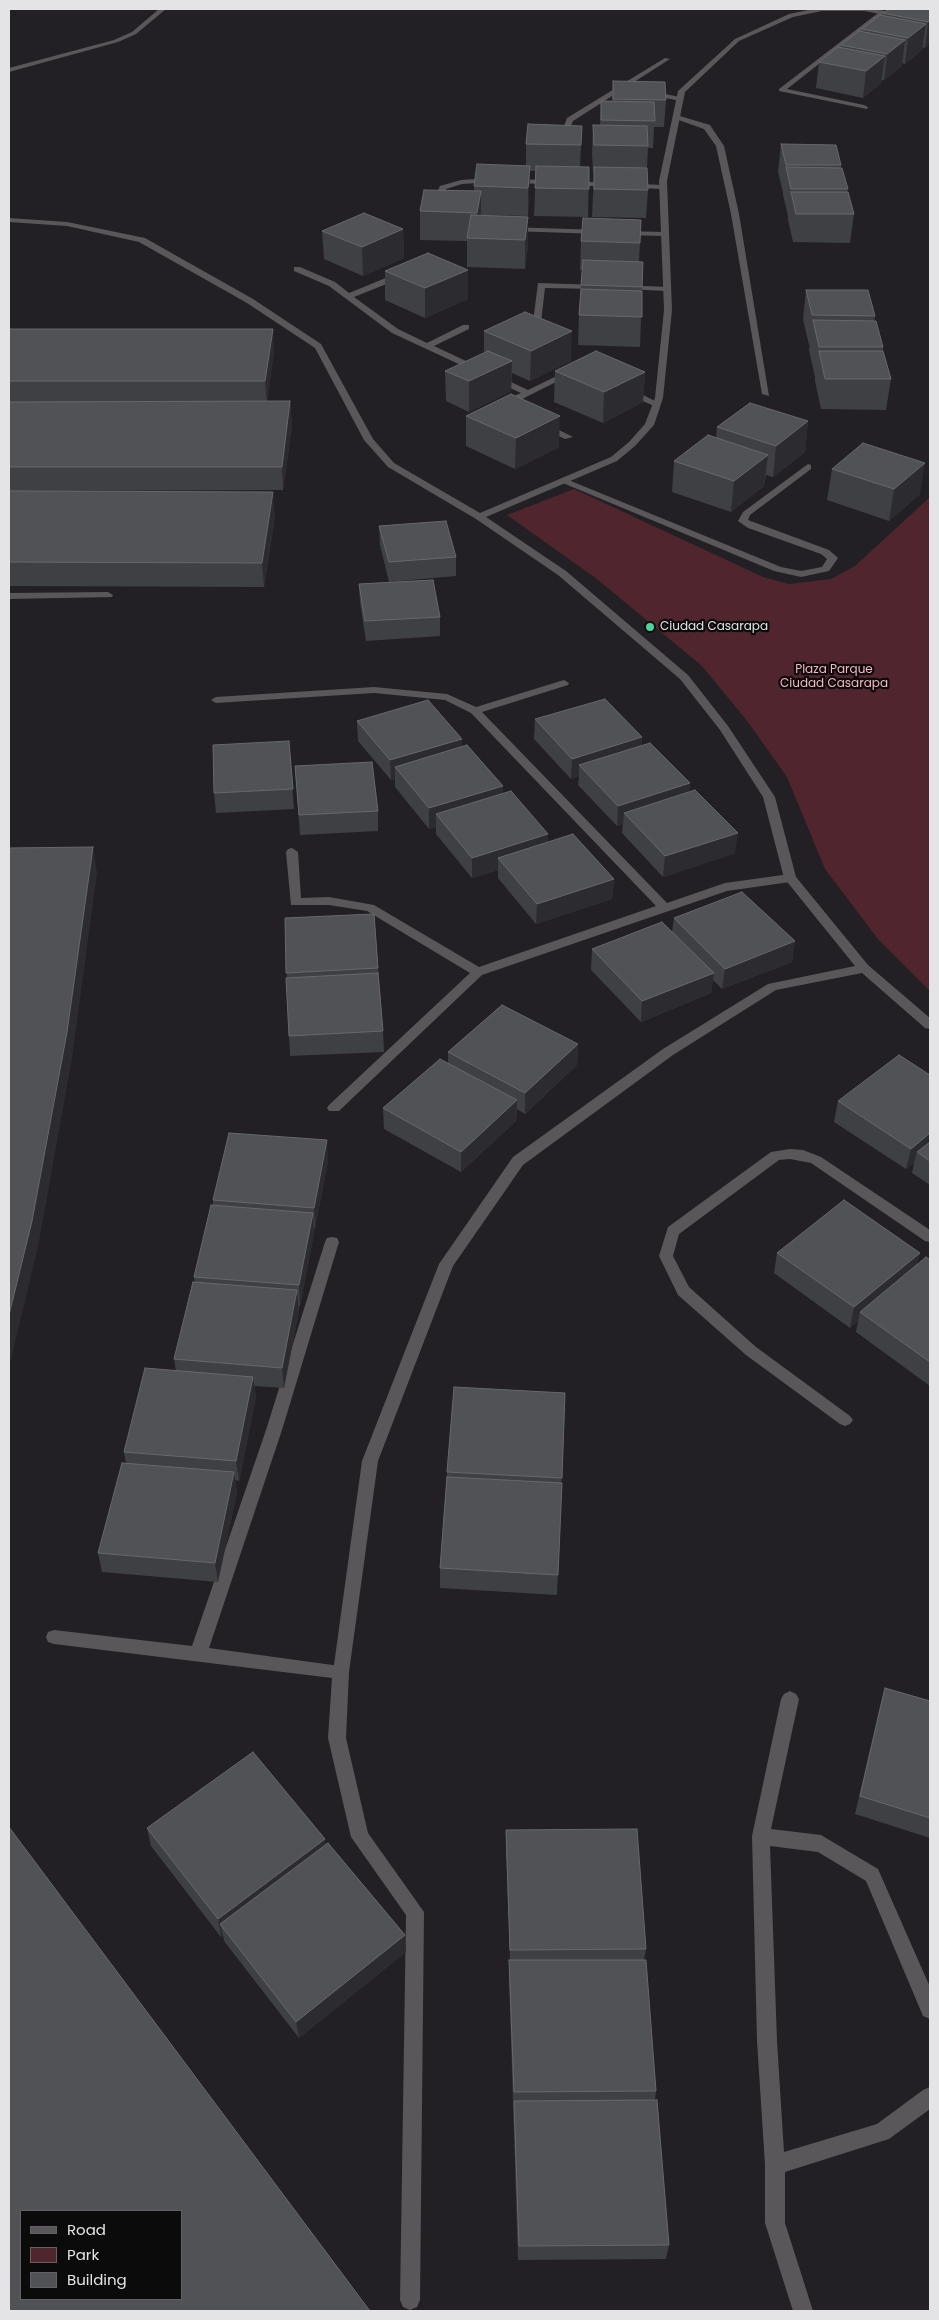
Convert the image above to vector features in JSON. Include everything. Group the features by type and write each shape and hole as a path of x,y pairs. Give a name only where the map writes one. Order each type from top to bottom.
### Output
{"street":[{"path":"9,70 116,41 134,32 163,9"},
{"path":"479,517 614,459 632,444 649,425 657,404 668,310 663,187 682,91 737,40 791,15 822,9 864,9 930,21"},
{"path":"864,107 781,90 882,12"},
{"path":"562,138 570,120 666,59"},
{"path":"621,88 631,90"},
{"path":"641,92 680,99"},
{"path":"676,116 707,128 720,146 735,214 766,394"},
{"path":"434,208 443,188 462,182 493,180 663,187"},
{"path":"9,220 67,224 142,240 250,301 318,346 369,440 391,465 479,517 562,573 684,677 724,728 769,797 790,878 864,968 930,1024"},
{"path":"504,229 608,232"},
{"path":"618,232 665,234"},
{"path":"297,269 332,284 395,331 528,393"},
{"path":"348,296 408,272"},
{"path":"537,322 541,285 609,287"},
{"path":"619,287 667,289"},
{"path":"427,346 466,327"},
{"path":"507,403 579,368"},
{"path":"622,388 657,404"},
{"path":"534,422 568,437"},
{"path":"563,480 778,569 801,574 825,569 833,558 825,552 751,526 743,521 746,514 808,466"},
{"path":"9,596 108,595"},
{"path":"475,711 564,683"},
{"path":"216,700 374,690 447,697 475,711 665,908"},
{"path":"292,852 295,902 330,901 370,908 478,972"},
{"path":"334,1108 478,972 724,888 790,878"},
{"path":"410,2300 415,1912 360,1837 337,1738 342,1672 370,1461 446,1264 518,1162 668,1052 772,987 864,968"},
{"path":"845,1420 751,1351 683,1291 666,1256 673,1231 776,1155 790,1154 803,1155 816,1160 930,1237"},
{"path":"198,1655 274,1430 332,1242"},
{"path":"54,1637 342,1672"},
{"path":"790,1699 760,1836 767,2041 775,2165 775,2223 803,2311"},
{"path":"760,1836 821,1844 872,1875 930,2009"},
{"path":"775,2165 882,2132 930,2097"}],"green space":[{"name":"Plaza Parque Ciudad Casarapa","path":"574,489 763,577 789,584 831,579 855,566 930,497 930,991 878,939 825,869 787,777 748,722 702,666 597,579 507,515"}],"building":[{"path":"889,9 930,9 930,20 928,22 883,13"},
{"path":"880,15 926,24 908,38 862,29"},
{"path":"859,31 905,40 887,54 841,45"},
{"path":"838,47 885,56 866,71 819,62"},
{"path":"613,81 665,82 666,100 613,99"},
{"path":"601,101 654,102 655,121 601,120"},
{"path":"528,124 582,126 581,145 526,144"},
{"path":"593,125 647,126 648,146 594,145"},
{"path":"781,144 836,145 841,165 786,165"},
{"path":"477,164 530,166 528,188 474,186"},
{"path":"536,166 589,167 589,189 535,188"},
{"path":"594,167 647,168 648,190 594,189"},
{"path":"786,167 842,168 848,189 791,189"},
{"path":"424,190 481,191 477,213 420,211"},
{"path":"791,192 848,192 854,214 796,214"},
{"path":"364,213 403,229 362,247 322,231"},
{"path":"471,215 528,217 525,240 467,238"},
{"path":"583,218 641,220 640,243 581,241"},
{"path":"428,253 468,270 425,288 385,271"},
{"path":"583,260 643,262 642,287 581,285"},
{"path":"581,289 642,291 642,317 579,315"},
{"path":"806,290 868,290 875,316 812,315"},
{"path":"525,312 572,331 531,351 484,331"},
{"path":"813,320 876,321 883,347 819,347"},
{"path":"9,329 273,329 265,381 9,381"},
{"path":"488,351 512,361 469,381 445,371"},
{"path":"596,351 645,372 604,392 555,371"},
{"path":"819,351 883,351 891,379 825,379"},
{"path":"511,394 560,416 516,438 466,416"},
{"path":"290,401 282,467 9,467 9,402"},
{"path":"750,403 808,421 776,446 717,427"},
{"path":"708,435 768,455 734,481 674,461"},
{"path":"863,443 925,463 894,489 832,469"},
{"path":"9,491 273,492 262,563 9,562"},
{"path":"446,521 456,557 389,562 379,526"},
{"path":"433,580 440,617 365,621 359,584"},
{"path":"605,699 642,737 572,759 535,719"},
{"path":"428,700 462,739 390,760 357,721"},
{"path":"289,741 293,789 214,793 213,745"},
{"path":"650,743 690,783 618,806 579,765"},
{"path":"467,745 503,786 429,808 395,767"},
{"path":"372,762 378,811 299,815 295,766"},
{"path":"695,790 738,833 665,856 624,813"},
{"path":"511,791 548,834 472,858 436,814"},
{"path":"573,834 614,879 537,904 498,858"},
{"path":"93,847 67,1032 32,1221 9,1315 9,848"},
{"path":"742,892 795,941 725,969 674,918"},
{"path":"374,914 378,968 286,973 285,918"},
{"path":"662,922 714,973 642,1001 592,949"},
{"path":"378,973 383,1031 289,1036 286,978"},
{"path":"502,1005 578,1044 525,1093 448,1052"},
{"path":"899,1055 930,1075 930,1133 911,1149 838,1101"},
{"path":"440,1059 517,1100 461,1152 383,1108"},
{"path":"229,1133 327,1140 314,1208 213,1200"},
{"path":"930,1142 930,1161 917,1152"},
{"path":"844,1200 920,1253 854,1307 777,1253"},
{"path":"211,1205 313,1213 299,1285 194,1277"},
{"path":"926,1257 930,1260 930,1362 860,1312"},
{"path":"193,1282 297,1290 282,1368 174,1359"},
{"path":"145,1368 253,1377 236,1461 124,1452"},
{"path":"454,1387 565,1393 562,1478 447,1472"},
{"path":"122,1463 234,1472 215,1563 98,1553"},
{"path":"447,1477 562,1483 558,1575 440,1568"},
{"path":"885,1688 930,1701 930,1818 860,1796"},
{"path":"253,1752 325,1839 218,1919 147,1828"},
{"path":"9,1827 370,2311 9,2311"},
{"path":"637,1829 646,1949 510,1950 506,1830"},
{"path":"328,1843 405,1935 296,2022 220,1924"},
{"path":"509,1960 646,1960 656,2091 514,2092"},
{"path":"657,2100 669,2245 519,2246 514,2101"}],"place":[{"name":"Ciudad Casarapa","path":"650,627"}]}
